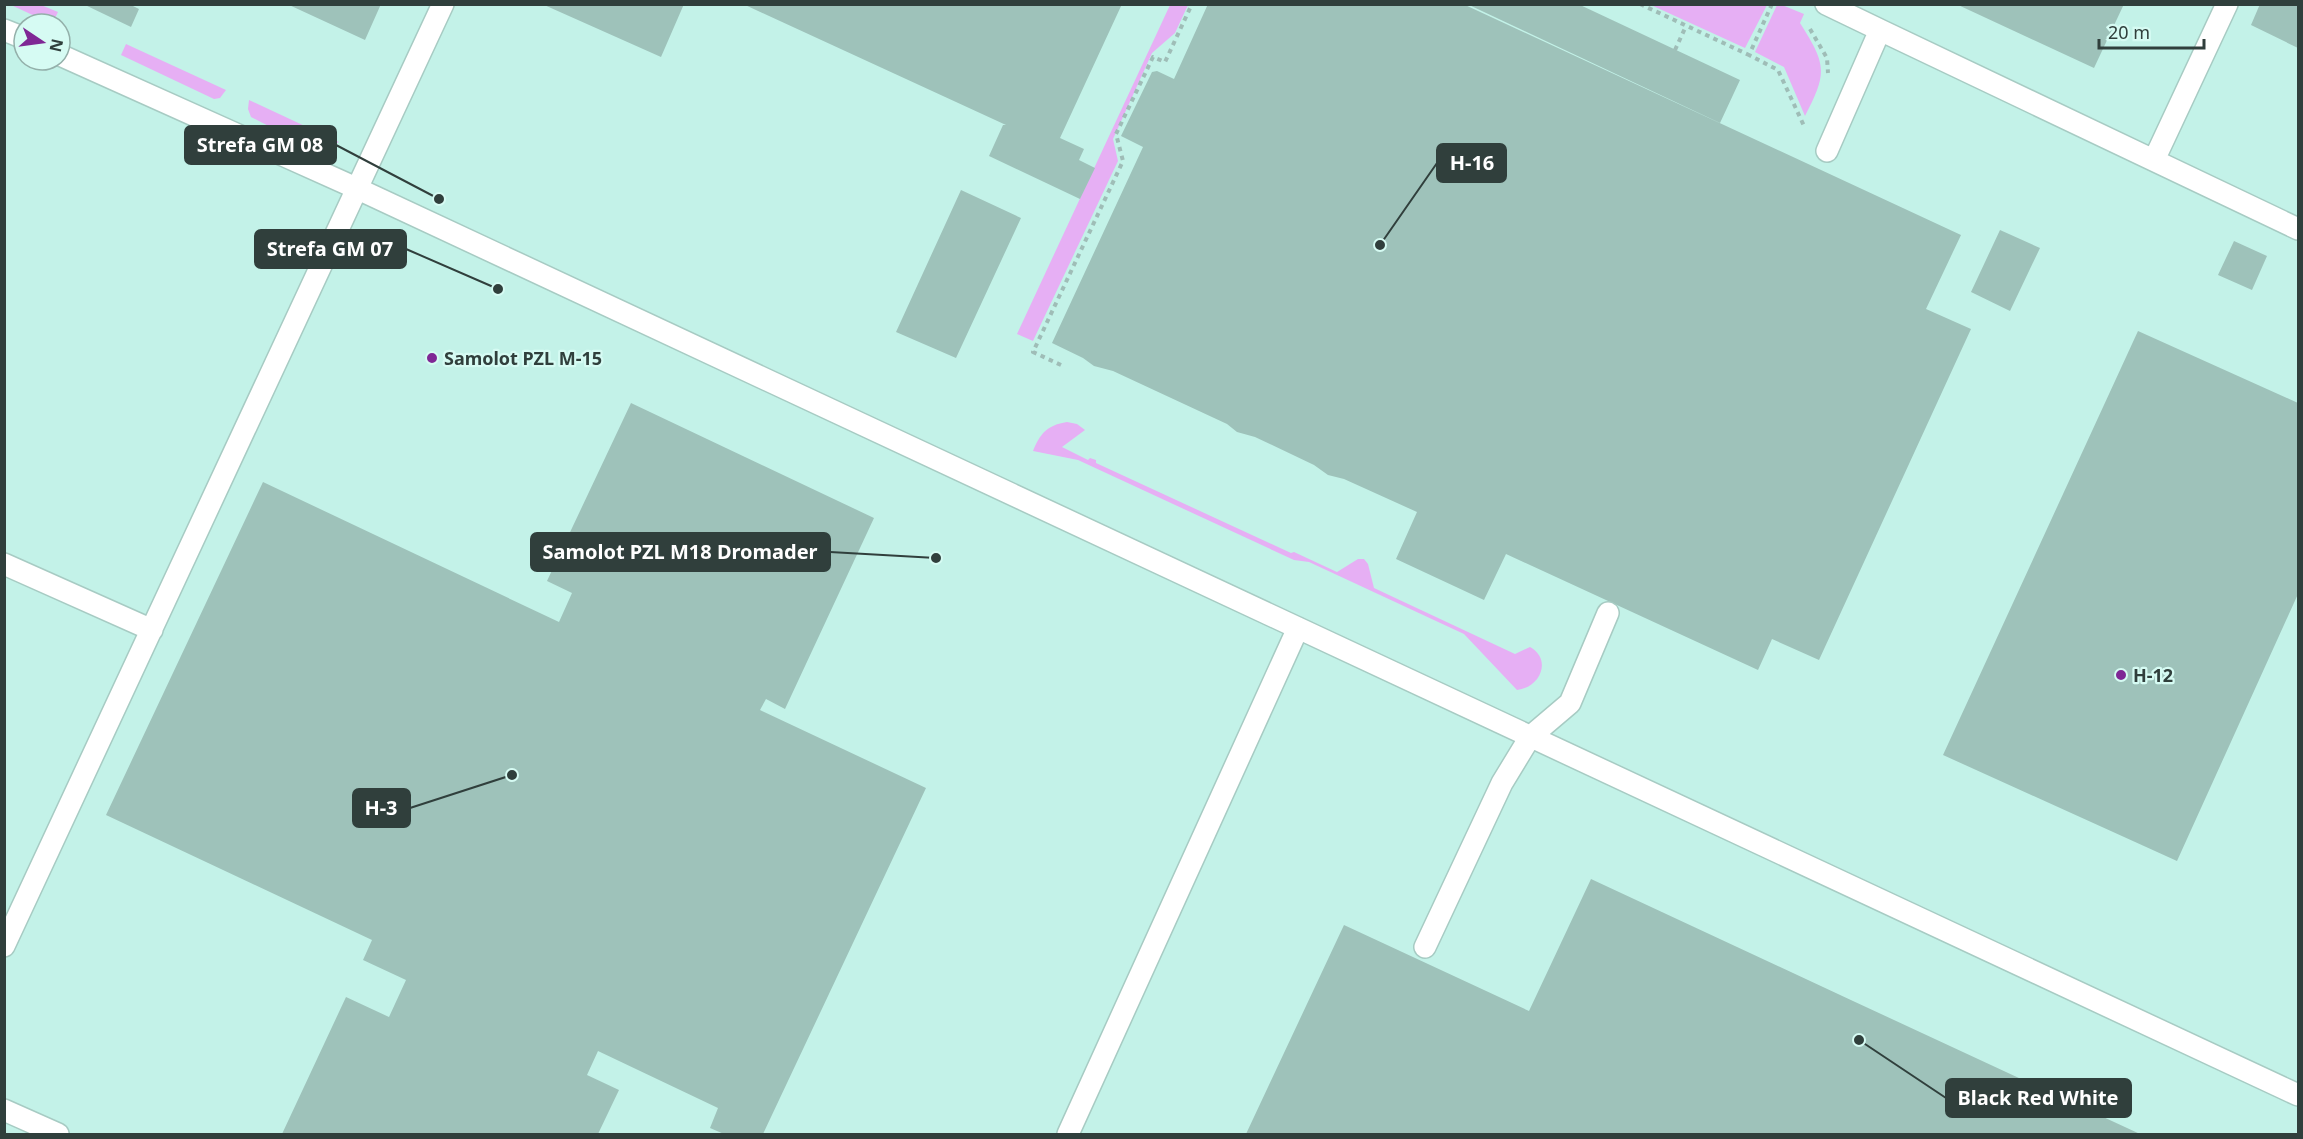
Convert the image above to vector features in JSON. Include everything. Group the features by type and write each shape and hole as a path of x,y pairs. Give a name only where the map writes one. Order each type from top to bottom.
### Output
{"lane":[{"path":"4,946 443,4"},
{"path":"1826,4 2298,229"},
{"path":"2154,160 2227,4"},
{"path":"1827,151 1880,30"},
{"path":"72,60 356,189 2298,1095"},
{"path":"4,564 152,630"},
{"path":"1425,947 1502,783 1530,737 1570,703 1608,613"},
{"path":"1068,1134 1298,628"},
{"path":"4,1110 58,1134"}],"path":[{"path":"1061,365 1033,352 1123,161 1116,134 1153,57 1165,62 1192,4"},
{"path":"1640,4 1778,70 1806,129 1810,121"},
{"path":"1749,55 1772,4"},
{"path":"1806,23 1819,40 1827,58 1828,78"},
{"path":"1675,50 1686,26"}],"shaded area":[{"path":"5,5 2298,5 2298,1134 5,1134"},
{"path":"11,5 41,5 58,12 26,12"},
{"path":"1170,5 1188,5 1175,33 1152,53 1113,139 1118,161 1033,341 1017,334"},
{"path":"1651,5 1767,5 1745,48"},
{"path":"1777,5 1804,14 1800,23 1819,59 1821,68 1818,89 1805,116 1784,67 1755,52"},
{"path":"126,44 226,90 220,98 214,99 121,55"},
{"path":"249,100 339,142 318,145 306,143 282,133 251,117 248,109"},
{"path":"1067,422 1077,424 1085,430 1062,447 1088,460 1090,458 1096,460 1096,463 1337,572 1358,559 1364,559 1368,564 1374,588 1515,654 1530,647 1541,658 1541,672 1532,684 1517,690 1464,634 1309,562 1294,560 1078,460 1033,451 1045,431 1054,425"}],"building":[{"path":"83,4 129,4 139,9 131,27"},
{"path":"287,4 381,4 365,40"},
{"path":"542,4 684,4 661,57"},
{"path":"743,4 1122,4 1060,138 1084,149 1079,160 1095,168 1080,199 989,156 1003,125 1006,125"},
{"path":"1208,4 1463,4 1961,235 1926,309 1971,329 1819,660 1772,639 1758,670 1506,554 1484,600 1396,559 1417,512 1344,479 1328,475 1314,465 1255,437 1237,432 1227,424 1113,371 1094,366 1052,343 1143,147 1121,136 1152,72 1157,71 1174,79"},
{"path":"1467,4 1578,4 1740,80 1720,123"},
{"path":"1956,4 2124,4 2094,68"},
{"path":"2260,4 2298,4 2298,48 2251,25"},
{"path":"961,190 1021,218 956,358 896,332"},
{"path":"2000,230 2040,248 2010,311 1971,292"},
{"path":"2234,241 2267,256 2252,290 2218,275"},
{"name":"H-12","path":"2138,331 2298,403 2298,594 2177,861 1943,755"},
{"path":"631,403 874,518 785,709 766,699 760,710 926,788 763,1134 724,1134 710,1128 718,1108 598,1051 587,1075 619,1090 598,1134 282,1134 346,997 389,1017 406,980 363,960 372,940 106,815 263,482 559,622 572,593 547,581"},
{"path":"1591,879 2140,1134 1246,1134 1344,925 1529,1011"}],"place":[{"name":"Strefa GM 08","path":"439,199"},
{"name":"H-16","path":"1380,245"},
{"name":"Strefa GM 07","path":"498,289"},
{"name":"Samolot PZL M-15","path":"432,358"},
{"name":"Samolot PZL M18 Dromader","path":"936,558"},
{"name":"H-12","path":"2121,675"},
{"name":"H-3","path":"512,775"},
{"name":"Black Red White","path":"1859,1040"}]}
